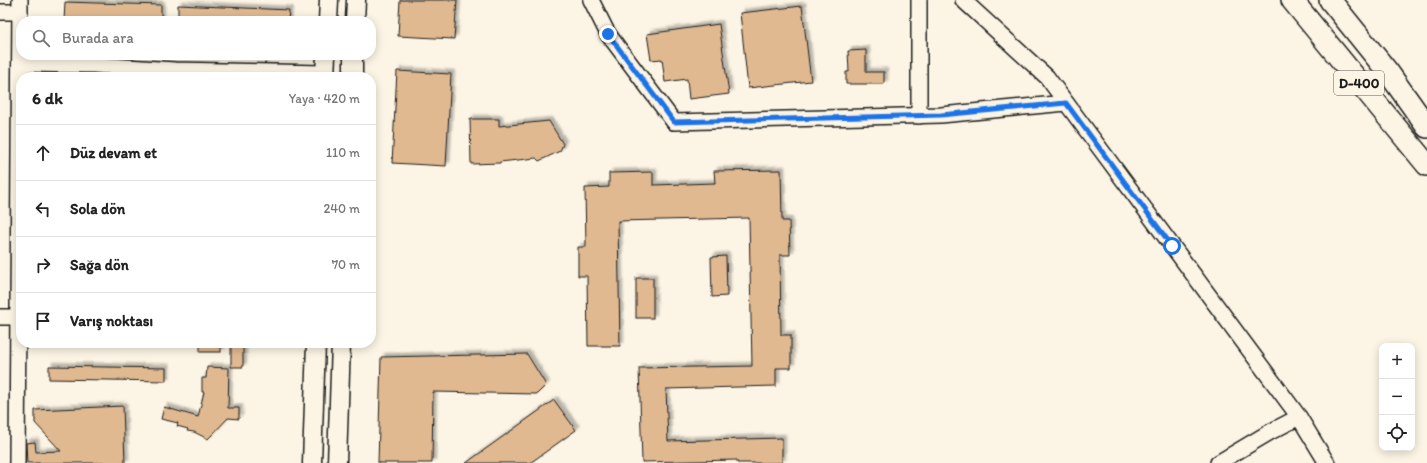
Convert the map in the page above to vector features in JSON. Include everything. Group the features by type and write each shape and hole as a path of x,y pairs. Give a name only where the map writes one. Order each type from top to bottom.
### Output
{"highway":[{"name":"D-400","path":"1292,0 1427,165"},
{"name":"D-400","path":"1330,0 1388,72 1427,127"}],"main road":[{"path":"328,16 329,0"},
{"path":"355,16 356,0"},
{"path":"353,72 354,60"},
{"path":"312,463 316,348"},
{"path":"336,463 342,348"}],"street":[{"path":"0,0 0,8"},
{"path":"591,0 608,34 674,122 941,115 1066,103"},
{"path":"919,0 919,116"},
{"path":"963,0 1047,77 1299,417 1327,463"},
{"path":"0,12 20,6"},
{"path":"20,60 20,72"},
{"path":"20,64 94,65 175,70 325,68"},
{"path":"0,317 16,317"},
{"path":"17,463 19,348"},
{"path":"1218,463 1270,432 1299,417"}],"building":[{"path":"400,0 457,0 454,39 398,36"},
{"path":"65,2 161,5 161,16 64,16"},
{"path":"178,5 289,10 288,16 178,16"},
{"path":"802,6 811,81 748,88 740,13"},
{"path":"719,24 729,94 689,99 687,79 665,82 662,59 651,60 647,34"},
{"path":"866,50 866,72 884,72 884,84 846,84 846,72 849,72 848,51"},
{"path":"397,71 451,74 446,166 392,163"},
{"path":"470,119 499,119 499,126 549,121 563,144 560,151 539,161 536,158 500,163 471,164"},
{"path":"781,170 782,221 789,221 790,255 780,255 781,335 791,335 791,368 776,368 776,386 666,389 668,441 782,438 782,463 737,463 737,460 642,462 639,368 752,366 749,218 618,221 620,346 588,346 587,276 578,276 578,247 586,247 585,188 609,187 609,173 653,172 653,185 715,183 714,171"},
{"path":"726,256 727,296 712,297 711,257"},
{"path":"636,278 653,278 653,318 636,318"},
{"path":"200,348 221,348 221,352 200,352"},
{"path":"231,348 243,348 243,367 231,367"},
{"path":"527,354 546,385 537,394 433,392 432,463 378,463 381,357"},
{"path":"49,366 166,368 166,381 49,379"},
{"path":"207,367 229,368 228,408 239,408 239,419 228,418 208,439 194,432 187,431 188,429 177,426 178,423 161,419 164,407 198,417 204,392 202,392 202,378 206,378"},
{"path":"554,400 576,430 530,463 466,463"},
{"path":"123,406 125,463 27,463 26,443 35,442 36,452 61,451 35,423 35,410"}],"route":[{"path":"608,34 674,122 941,115 1066,103 1172,246"}]}
